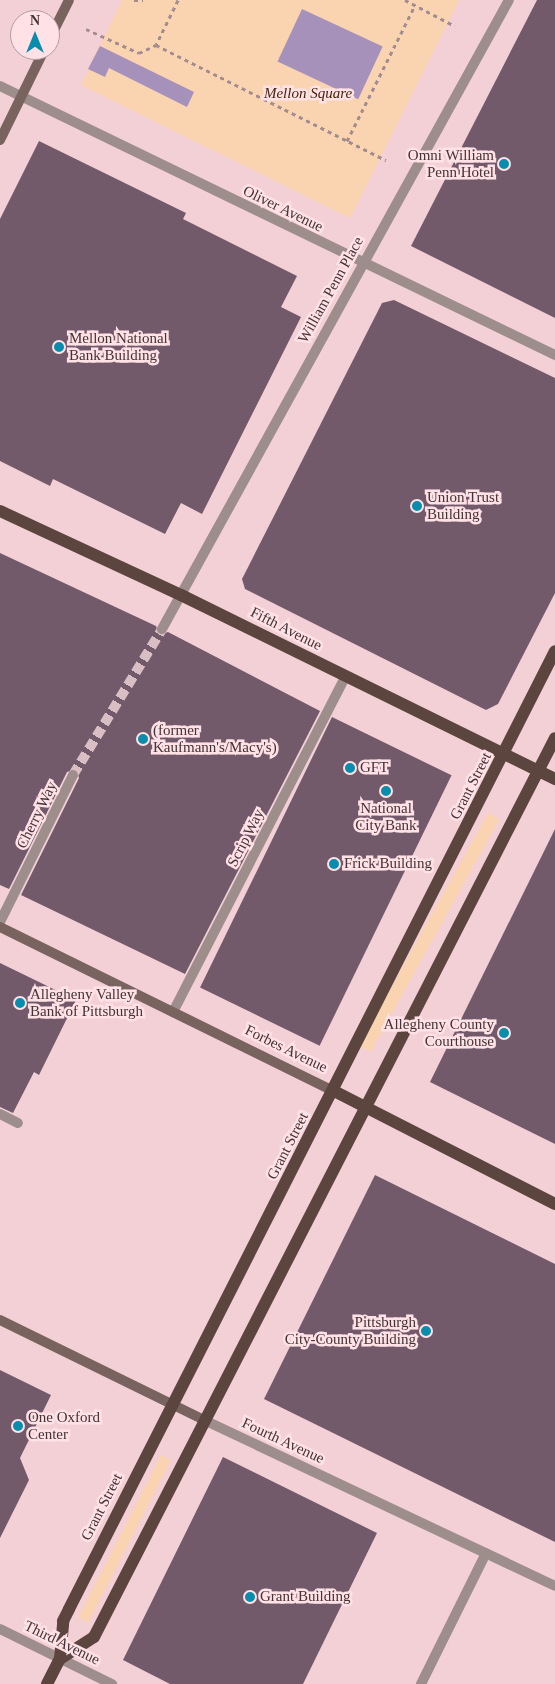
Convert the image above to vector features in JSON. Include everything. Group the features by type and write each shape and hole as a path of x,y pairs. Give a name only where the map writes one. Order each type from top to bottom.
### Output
{"main road":[{"name":"Fifth Avenue","path":"0,511 181,595 555,780"},
{"name":"Grant Street","path":"47,1684 60,1659 63,1621 172,1404 505,755 555,651"},
{"name":"Grant Street","path":"60,1659 94,1637 555,738"},
{"name":"Forbes Avenue","path":"334,1091 555,1204"}],"street":[{"path":"60,18 69,0"},
{"name":"William Penn Place","path":"181,595 509,0"},
{"path":"0,140 39,60"},
{"name":"Oliver Avenue","path":"0,86 363,264 555,355"},
{"path":"162,629 181,595"},
{"name":"Scrip Way","path":"173,1012 345,677"},
{"name":"Cherry Way","path":"0,922 73,775"},
{"name":"Forbes Avenue","path":"0,927 334,1091"},
{"path":"0,1114 18,1123"},
{"name":"Fourth Avenue","path":"0,1320 204,1420 555,1586"},
{"path":"421,1684 486,1553"},
{"name":"Third Avenue","path":"0,1628 112,1684"}],"path":[{"path":"134,0 143,0"},
{"path":"86,29 140,52 156,45 178,0"},
{"path":"405,0 455,26"},
{"path":"347,140 415,5"},
{"path":"156,45 386,160"}],"shaded area":[{"path":"0,0 555,0 555,1684 0,1684"},
{"path":"302,9 383,47 358,99 277,62"},
{"path":"100,46 194,92 187,107 109,68 105,77 88,69"}],"green space":[{"name":"Mellon Square","path":"122,0 459,0 350,218 81,85"},
{"path":"488,813 499,819 370,1052 359,1046"},
{"path":"161,1455 171,1460 88,1622 78,1617"}],"building":[{"name":"Omni William Penn Hotel","path":"537,0 555,0 555,318 411,246"},
{"path":"39,141 186,213 183,219 297,276 281,307 301,317 202,514 181,503 165,534 53,479 50,486 0,461 0,219"},
{"name":"Union Trust Building","path":"394,300 555,378 555,593 498,704 486,710 245,589 242,579 382,303"},
{"name":"(former Kaufmann's/Macy's)","path":"0,553 156,626 159,635 168,632 320,711 185,974 21,895 79,778 76,769 67,772 9,889 0,885"},
{"name":"Frick Building","path":"332,717 452,775 320,1046 200,988"},
{"name":"Allegheny County Courthouse","path":"555,829 555,1144 430,1082"},
{"path":"0,963 76,1000 39,1075 34,1072 13,1113 0,1107"},
{"name":"Pittsburgh City-County Building","path":"375,1175 555,1264 555,1542 264,1399"},
{"name":"One Oxford Center","path":"0,1370 51,1395 20,1458 29,1480 0,1538"},
{"name":"Grant Building","path":"223,1457 377,1533 303,1684 170,1684 123,1660"}],"tunnel":[{"path":"73,775 162,629"}],"place":[{"name":"Omni William Penn Hotel","path":"504,164"},
{"name":"Mellon National Bank Building","path":"59,347"},
{"name":"Union Trust Building","path":"417,506"},
{"name":"(former Kaufmann's/Macy's)","path":"143,739"},
{"name":"GFT","path":"350,768"},
{"name":"National City Bank","path":"386,791"},
{"name":"Frick Building","path":"334,864"},
{"name":"Allegheny Valley Bank of Pittsburgh","path":"20,1003"},
{"name":"Allegheny County Courthouse","path":"504,1033"},
{"name":"Pittsburgh City-County Building","path":"426,1331"},
{"name":"One Oxford Center","path":"18,1426"},
{"name":"Grant Building","path":"250,1597"}]}
